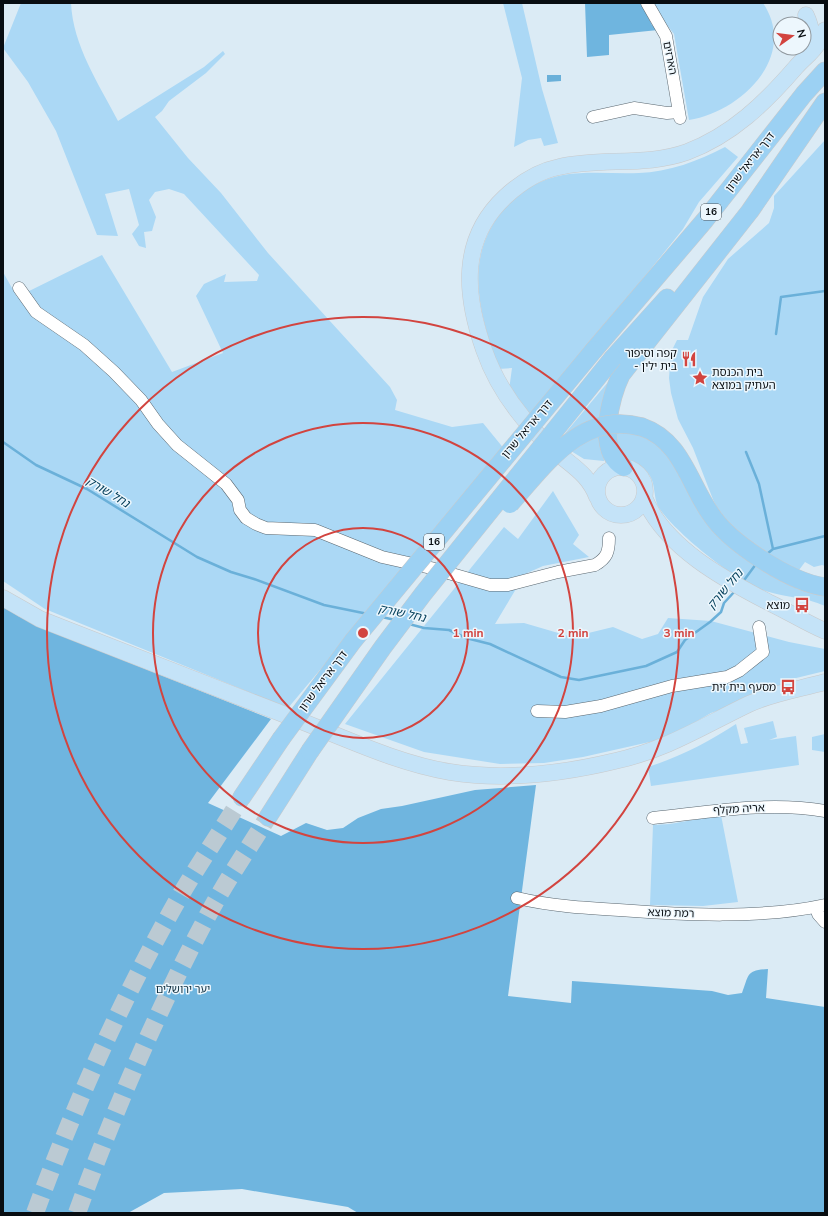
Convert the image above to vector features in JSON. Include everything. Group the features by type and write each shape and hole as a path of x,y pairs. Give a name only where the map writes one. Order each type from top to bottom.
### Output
{"highway":[{"name":"דרך אריאל שרון","path":"242,798 282,739 354,640 594,350 705,220 804,94 825,72"},
{"name":"דרך אריאל שרון","path":"268,817 310,751 383,647 423,594 613,358 672,292 825,101"},
{"path":"616,469 618,463 612,453 608,431 610,403 621,375 750,211 825,101"},
{"path":"423,594 488,528 550,460 576,437 596,427 613,423 631,424 642,427 656,434 671,446 683,463 701,500 715,521 732,538 782,571 802,582 825,587"}],"main road":[{"path":"804,9 815,22 825,22"},
{"path":"798,64 806,54 812,36 812,30 804,9"},
{"path":"668,532 641,517 629,514 618,515 611,513 602,506 591,481 554,450 513,405 494,374 475,320 470,290 471,261 476,238 487,218 502,200 518,186 545,171 560,166 576,164 645,161 673,156 713,141 733,128 759,107 818,43 825,30"},
{"path":"554,450 586,466 635,471 641,478 645,489 644,497 638,508 629,514"},
{"path":"597,496 598,483 616,469"},
{"path":"644,497 652,513 687,551 725,578 774,605 825,628"},
{"path":"3,598 40,619 121,651 372,749 448,772 496,776 521,776 547,774 614,762 649,753 766,698 822,685"}],"street":[{"name":"הארזים","path":"594,117 634,108 680,115 666,36 647,3"},
{"path":"19,288 36,312 84,346 114,372 141,400 158,424 177,445 226,484 238,500 240,510 246,518 256,524 266,528 315,530 382,557 499,586 595,566 607,556 609,550 609,538"},
{"path":"536,711 564,712 594,707 672,686 727,677 739,671 763,652 759,627"},
{"name":"אריה מקלף","path":"653,818 740,808 785,807 825,811"},
{"name":"רמת מוצא","path":"517,898 559,906 682,914 747,913 821,906"},
{"path":"821,906 818,914 825,922"}],"shaded area":[{"path":"21,3 71,3 73,19 82,49 95,79 118,121 204,67 223,51 225,54 206,73 169,101 162,111 155,117 188,158 221,193 268,253 390,387 397,400 395,410 452,427 483,423 505,450 288,708 45,609 3,581 3,272 17,297 102,255 172,372 223,353 196,296 204,284 226,274 224,282 257,281 259,275 184,194 169,189 155,192 149,200 156,217 152,231 144,232 146,248 139,246 132,234 139,225 129,189 105,194 118,236 97,235 56,131 28,82 3,48"},
{"path":"503,3 522,3 542,89 558,143 544,146 541,138 528,140 514,147 522,78"},
{"path":"653,3 763,3 772,23 772,51 769,62 759,79 744,94 727,106 708,115 689,120 674,34 658,14"},
{"path":"547,75 561,75 561,81 547,82"},
{"path":"825,140 825,566 822,565 814,567 805,562 796,574 756,550 722,517 714,502 693,448 678,419 671,393 669,378 671,352 677,340 688,340 703,297 728,259 769,223 774,208 774,196"},
{"path":"725,147 738,157 699,202 683,229 531,418 509,390 512,368 498,369 485,327 478,287 479,267 483,247 491,228 504,209 524,191 546,179 582,173 650,172 683,165 705,157"},
{"path":"619,369 600,421 557,443"},
{"path":"617,430 631,431 661,446 766,570 801,589 825,594 825,606 810,601 769,592 756,587 725,569 693,544 679,531 659,508 652,480 645,469 623,455 618,442"},
{"path":"603,434 604,461 584,459 571,451 580,444"},
{"path":"553,491 579,535 573,544 589,557 543,566 525,574 495,624 524,623 572,637 613,627 642,639 658,634 668,618 711,621 789,642 825,649 825,671 792,679 769,693 711,713 680,731 654,741 583,757 544,763 500,764 424,752 345,724 504,527 518,539"},
{"path":"773,721 777,737 769,740 796,736 799,765 651,786 648,767 671,759 694,748 736,724 741,744 748,743 744,728"},
{"path":"825,734 825,752 812,750 812,737"},
{"path":"721,815 738,902 703,906 650,905 653,825 670,824"}],"green space":[{"path":"585,3 641,3 652,25 658,30 609,35 609,55 587,57"},
{"name":"יער ירושלים","path":"3,606 18,616 80,643 271,719 208,803 281,836 306,823 327,830 343,828 358,818 381,809 402,806 475,790 536,785 508,996 571,1003 572,981 712,991 728,995 742,993 749,975 752,972 768,969 766,998 825,1007 825,1213 358,1213 348,1207 242,1189 164,1193 128,1213 3,1213"}],"waterway":[{"path":"776,334 781,297 825,291"},
{"name":"נחל שורק","path":"3,442 36,465 87,489 197,557 231,572 324,605 368,614"},
{"path":"746,452 759,484 773,549"},
{"name":"נחל שורק","path":"767,554 773,549 825,536"},
{"name":"נחל שורק","path":"742,583 756,564"},
{"name":"נחל שורק","path":"409,624 424,628 449,630 466,638 490,644 561,677 579,680 646,666 677,652 685,640 721,612 724,603 735,591"},
{"name":"נחל שורק","path":"382,617 395,620"}],"tunnel":[{"path":"35,1213 81,1097 133,984 180,896 242,797"},
{"path":"77,1213 121,1099 171,988 215,902 268,817"}],"place":[{"name":"קפה וסיפור - בית ילין","path":"689,359"},
{"name":"בית הכנסת העתיק במוצא","path":"700,378"},
{"name":"מוצא","path":"802,605"},
{"name":"מסעף בית זית","path":"788,687"}]}
